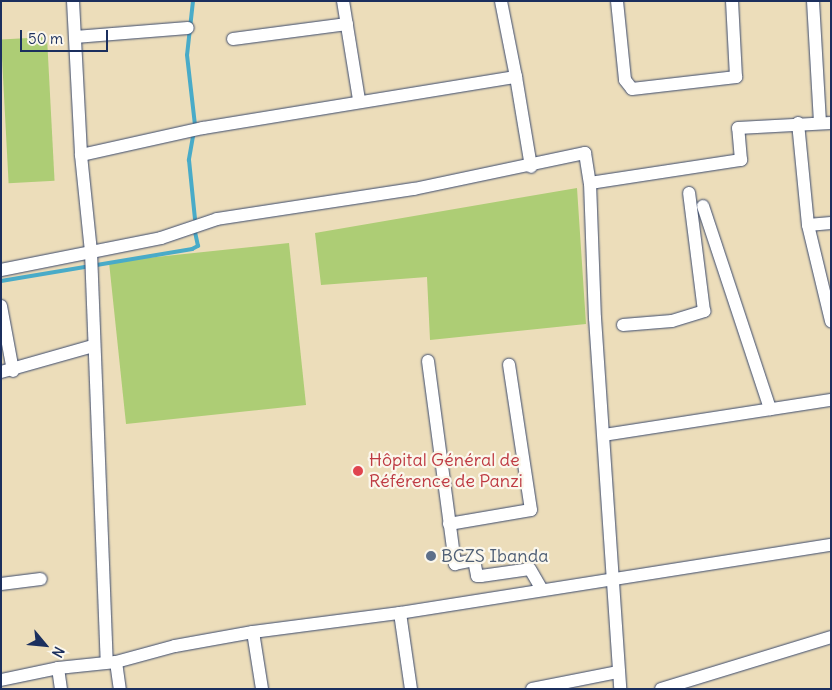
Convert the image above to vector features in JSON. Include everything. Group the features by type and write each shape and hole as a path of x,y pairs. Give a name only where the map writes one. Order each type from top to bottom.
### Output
{"street":[{"path":"73,1 81,156 91,261 93,346 112,662 120,689"},
{"path":"342,1 358,100"},
{"path":"502,1 531,167"},
{"path":"617,1 625,80 632,89 736,77 732,1"},
{"path":"590,183 742,160 738,128 798,123 825,123 813,1"},
{"path":"233,39 347,24"},
{"path":"75,36 188,28"},
{"path":"81,156 203,128 300,115 358,100 516,77"},
{"path":"798,123 808,225 831,321"},
{"path":"1,270 91,261 217,219 312,207 531,167 585,153 590,183 595,318 614,578 614,631 620,689"},
{"path":"623,325 672,320 704,311 688,193"},
{"path":"703,206 770,409"},
{"path":"808,225 831,223"},
{"path":"697,253 717,250"},
{"path":"1,306 7,371 93,346"},
{"path":"428,361 455,564 474,560 477,576 530,569 542,590"},
{"path":"449,524 530,510 509,365"},
{"path":"604,435 831,400"},
{"path":"1,680 58,668 112,662 175,646 253,632 400,613 831,544"},
{"path":"1,584 41,579"},
{"path":"400,613 411,689"},
{"path":"253,632 262,689"},
{"path":"661,689 688,685 831,637"},
{"path":"58,668 61,689"},
{"path":"532,689 618,672"}],"green space":[{"path":"47,37 55,181 9,183 1,39"},
{"path":"577,188 586,324 430,340 427,277 321,285 315,233"},
{"path":"289,243 306,405 126,424 109,262"}],"waterway":[{"path":"193,1 187,55 195,125 189,160 195,219"},
{"path":"1,281 192,249 198,246 195,232"}],"place":[{"name":"Hôpital Général de Référence de Panzi","path":"358,471"},
{"name":"BCZS Ibanda","path":"431,556"}]}
